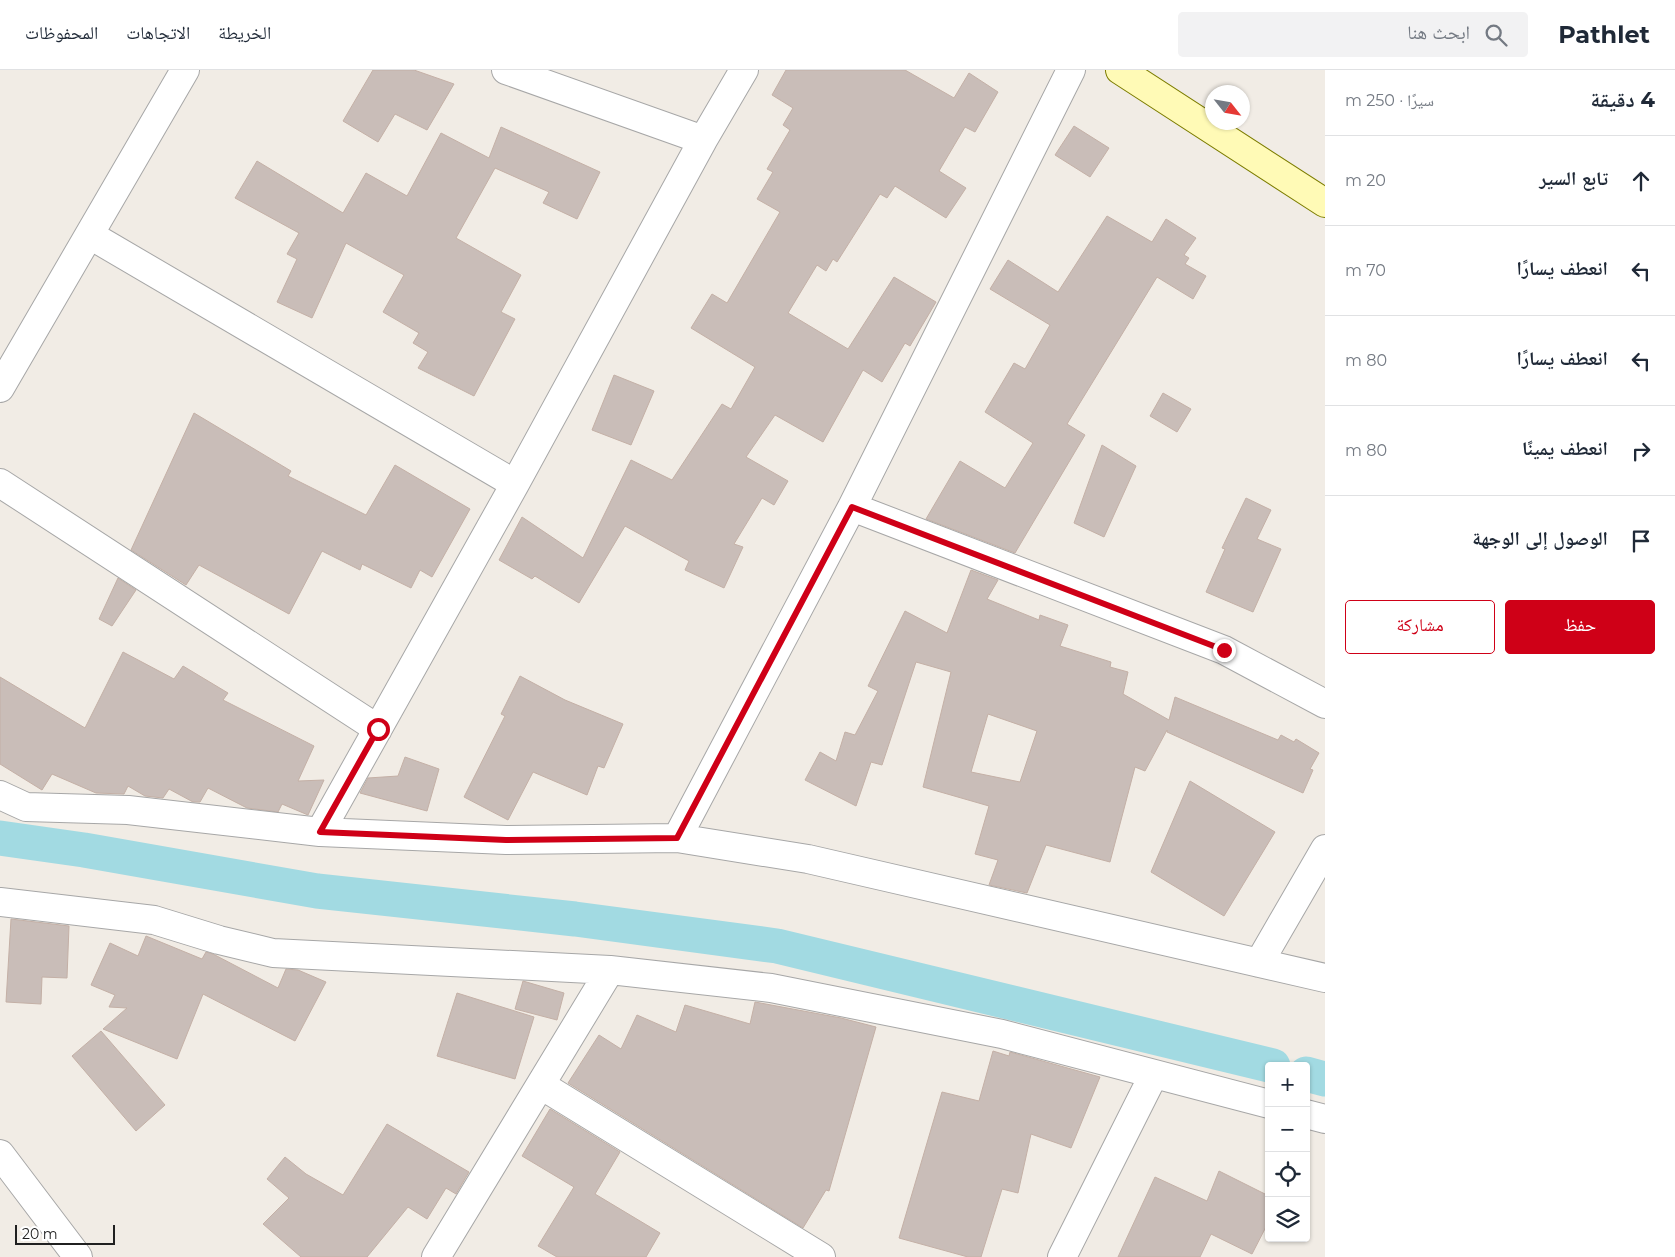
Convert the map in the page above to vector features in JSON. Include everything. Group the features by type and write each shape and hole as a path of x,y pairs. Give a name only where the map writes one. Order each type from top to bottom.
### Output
{"street":[{"path":"0,388 185,70"},
{"path":"506,70 703,140"},
{"path":"320,832 516,484 703,140 744,70"},
{"path":"677,838 852,507 1071,70"},
{"path":"1120,70 1325,203"},
{"path":"90,235 516,484"},
{"path":"0,483 378,729"},
{"path":"852,507 1224,650 1325,704"},
{"path":"0,794 26,807 128,810 320,832 506,840 677,838 808,859 1325,978"},
{"path":"1259,963 1325,849"},
{"path":"0,902 154,920 218,940 273,953 610,970 772,988 1002,1034 1265,1103"},
{"path":"436,1257 610,970"},
{"path":"1062,1257 1154,1074"},
{"path":"541,1085 782,1247 821,1257"},
{"path":"1310,1115 1325,1118"},
{"path":"0,1154 78,1257"}],"building":[{"path":"373,70 414,70 454,84 427,130 395,114 378,142 343,121"},
{"path":"786,70 905,70 954,98 969,73 998,92 975,132 965,127 939,171 966,188 946,218 895,186 887,198 880,194 837,262 833,259 826,271 817,265 788,313 848,349 894,277 936,302 910,346 905,343 882,382 863,370 823,442 775,415 746,457 788,481 774,505 762,498 734,544 743,547 724,588 685,570 689,561 625,526 579,603 535,576 532,579 499,560 522,517 583,558 631,460 672,480 722,404 731,409 755,367 691,328 712,294 727,303 780,212 757,199 773,172 767,169 790,130 783,125 793,108 772,95"},
{"path":"1074,126 1109,148 1090,177 1055,155"},
{"path":"501,127 600,172 577,219 543,203 549,192 495,168 456,238 521,275 501,312 515,319 474,396 418,368 428,352 413,343 419,333 383,312 404,275 346,243 312,318 277,302 297,259 287,254 299,233 235,198 257,161 343,213 366,173 407,196 441,133 489,158"},
{"path":"1107,216 1152,242 1166,219 1196,238 1184,255 1189,258 1185,264 1206,276 1193,299 1157,277 1067,424 1085,435 1015,553 926,519 960,461 1005,488 1033,443 985,412 1014,363 1025,369 1050,325 990,289 1008,260 1058,292"},
{"path":"614,375 654,391 631,445 592,430"},
{"path":"1163,393 1191,409 1177,432 1150,416"},
{"path":"194,413 291,471 288,476 366,515 395,465 470,509 432,577 420,570 411,588 362,564 360,570 322,551 289,614 199,565 186,585 131,550"},
{"path":"1102,445 1136,466 1104,537 1074,523"},
{"path":"1246,498 1271,510 1257,539 1281,549 1253,612 1206,592 1225,549 1222,548"},
{"path":"971,570 998,580 987,599 1039,620 1040,615 1068,625 1060,646 1111,662 1110,667 1128,672 1123,694 1169,720 1175,697 1278,740 1281,735 1294,742 1296,739 1319,753 1310,769 1313,770 1303,793 1167,732 1167,730 1145,771 1135,767 1110,862 1046,845 1027,893 989,885 998,860 975,854 989,806 923,787 951,672 916,662 882,765 871,762 856,806 805,780 820,752 836,761 845,732 855,735 878,691 868,686 905,611 947,633","holes":["988,714 1037,731 1020,782 971,772"]},
{"path":"118,578 136,590 112,626 99,619"},
{"path":"123,652 174,679 183,666 228,693 223,700 314,746 298,781 324,780 308,815 282,804 278,812 247,808 208,788 200,802 193,802 169,789 163,798 145,796 128,786 124,794 96,793 52,774 42,790 0,764 0,677 85,728"},
{"path":"520,676 565,700 623,724 604,768 598,766 587,795 533,772 508,820 464,797 505,716 501,714"},
{"path":"405,757 439,769 427,811 360,793 368,778 398,776"},
{"path":"1190,781 1275,832 1224,916 1151,872"},
{"path":"11,919 69,926 67,978 42,977 41,1004 6,1002"},
{"path":"146,936 202,959 206,952 213,954 278,988 286,969 298,970 326,982 295,1041 203,994 177,1059 103,1029 127,1008 109,1007 115,995 91,985 110,943 138,956"},
{"path":"523,981 564,993 557,1020 515,1009"},
{"path":"457,993 534,1017 515,1079 437,1056"},
{"path":"755,1002 841,1018 876,1027 829,1191 826,1190 803,1228 568,1083 599,1035 621,1049 637,1015 676,1032 685,1005 750,1024"},
{"path":"101,1031 165,1105 136,1131 72,1056"},
{"path":"993,1051 1009,1056 1010,1052 1100,1077 1071,1148 1031,1134 1018,1193 1002,1189 981,1257 968,1257 899,1238 942,1092 979,1101"},
{"path":"550,1109 620,1152 595,1194 660,1233 646,1257 557,1257 538,1246 574,1187 522,1156"},
{"path":"387,1124 469,1172 456,1194 446,1188 427,1219 408,1207 367,1257 301,1257 263,1224 289,1198 267,1179 285,1157 306,1174 343,1195"},
{"path":"1219,1171 1265,1194 1265,1229 1252,1254 1211,1234 1200,1257 1118,1257 1155,1177 1207,1201"}],"waterway":[{"path":"0,838 84,850 317,891 575,919 777,946 1265,1064"},
{"path":"1310,1075 1325,1079"}],"route":[{"path":"378,729 320,832 506,840 677,838 852,507 1224,650"}]}
